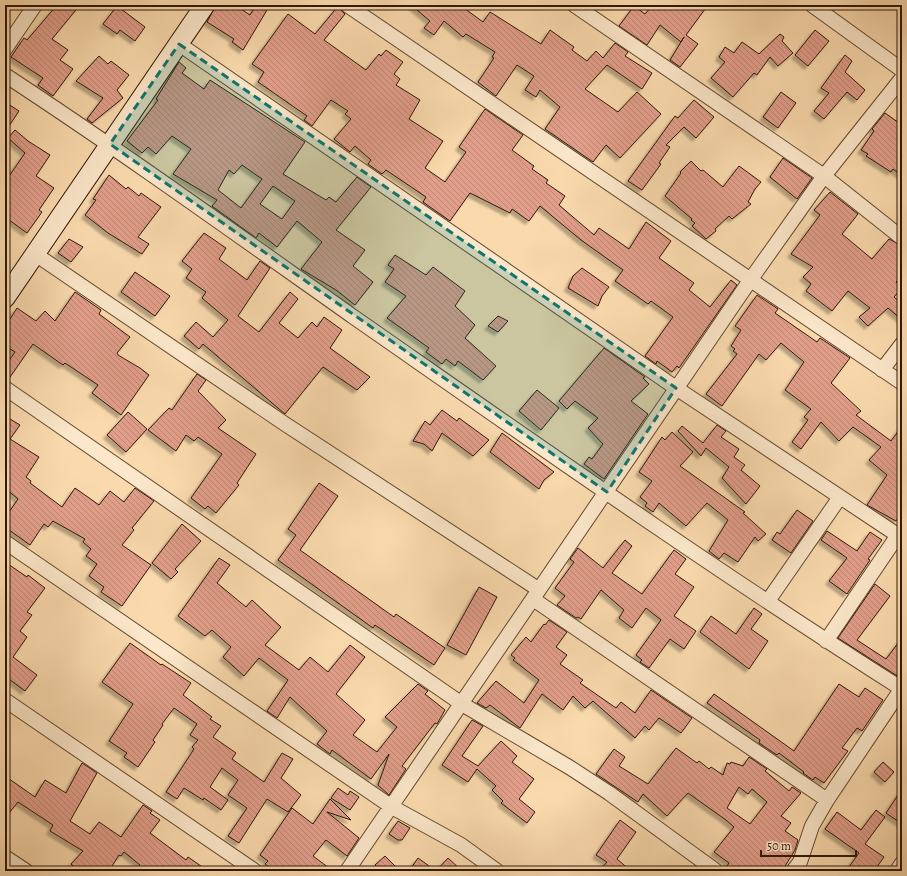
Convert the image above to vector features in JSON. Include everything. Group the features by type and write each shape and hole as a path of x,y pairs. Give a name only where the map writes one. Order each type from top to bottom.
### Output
{"street":[{"path":"5,49 35,5"},
{"path":"5,298 205,5"},
{"path":"348,5 902,383"},
{"path":"574,5 824,176 902,238"},
{"path":"812,5 902,70"},
{"path":"179,44 676,388 900,537 826,640"},
{"path":"5,75 110,144 363,323 607,492 826,640 902,688 827,800 812,826 800,862 793,871"},
{"path":"347,871 392,808 535,594 607,492 751,279 824,176 902,78"},
{"path":"35,254 535,594 827,800"},
{"path":"882,370 902,344"},
{"path":"5,388 462,704 569,767 609,793 716,871"},
{"path":"768,601 840,497"},
{"path":"5,542 392,808 461,845 496,871"},
{"path":"5,700 255,871"},
{"path":"5,857 26,871"},
{"path":"896,871 902,863"}],"highlighted area":[{"path":"179,44 676,388 607,492 110,144"}],"building":[{"path":"57,5 80,5 52,39 68,50 60,60 73,69 53,96 38,85 43,78 11,57 24,38 27,40"},
{"path":"216,5 235,5 250,15 256,5 270,5 243,50 232,42 234,39 207,22"},
{"path":"339,5 340,9 345,14 324,40 366,70 379,54 381,56 386,50 403,62 394,74 400,79 396,85 420,100 409,119 443,141 425,168 445,182 466,152 459,147 485,109 523,135 512,150 534,166 532,169 548,180 546,183 565,196 559,205 594,235 599,228 629,249 646,222 671,241 659,258 694,283 689,290 710,307 731,280 737,285 679,368 677,366 672,372 657,361 656,364 645,356 673,317 651,301 648,304 615,281 623,270 581,240 540,206 529,221 512,209 510,213 470,193 450,221 423,202 426,197 386,170 382,174 368,164 371,160 355,146 350,152 334,139 351,119 345,114 348,111 331,100 312,126 304,120 307,116 258,82 264,72 252,64 288,14 315,34"},
{"path":"411,5 449,5 455,9 460,5 483,22 490,12 541,44 550,30 574,47 572,50 587,61 596,51 603,58 615,43 628,52 625,56 652,73 642,89 607,65 585,89 618,112 637,92 661,114 620,158 606,145 593,162 545,129 560,107 540,90 536,97 525,90 534,76 517,65 496,96 478,82 494,58 492,57 495,52 466,34 463,37 444,21 434,35 424,28 430,21"},
{"path":"653,5 708,5 686,35 698,44 680,67 670,60 681,42 660,25 647,45 619,26 634,6 645,14"},
{"path":"117,6 145,27 135,41 120,30 117,34 103,24"},
{"path":"815,30 829,41 808,66 795,55"},
{"path":"780,34 784,37 782,41 793,53 778,66 770,57 757,75 754,73 733,97 711,78 725,62 719,57 725,47 734,53 742,42 759,54"},
{"path":"845,55 852,61 845,72 865,90 857,100 847,92 824,119 814,111 829,93 821,88"},
{"path":"99,56 108,64 111,61 129,75 117,90 123,98 92,123 87,119 103,98 76,81"},
{"path":"179,62 186,68 182,73 204,89 210,80 305,142 283,174 326,200 329,197 336,202 357,177 371,187 336,230 365,250 353,266 373,282 355,305 336,290 301,269 322,242 297,221 277,247 259,233 256,238 212,206 217,200 173,174 191,149 172,136 156,154 148,147 142,153 127,141 158,100 156,99","holes":["242,165 262,179 241,208 218,190 229,170 234,174","273,186 295,201 282,219 260,204"]},
{"path":"781,92 796,103 778,128 763,117"},
{"path":"694,100 714,117 696,138 684,127 666,145 670,147 659,163 661,164 642,190 628,181 675,116 678,118"},
{"path":"5,102 19,111 5,132"},
{"path":"885,113 902,125 902,176 893,169 891,172 866,156 868,154 861,150 874,131 872,129"},
{"path":"15,130 28,141 50,155 36,176 54,188 39,210 42,212 27,233 5,217 5,182 25,153 8,138"},
{"path":"783,158 812,178 797,199 770,177"},
{"path":"691,161 701,171 703,170 723,187 739,166 761,182 755,189 748,202 751,204 732,219 729,216 715,229 716,231 706,239 692,226 695,223 691,220 692,219 665,196 681,173 680,172"},
{"path":"109,175 126,189 128,187 139,196 141,193 161,207 138,237 149,244 142,254 108,233 85,215 96,200 93,199"},
{"path":"830,192 858,214 842,234 872,259 889,239 902,246 902,275 896,282 902,288 894,297 902,304 902,320 888,308 868,326 859,317 870,308 848,291 832,311 806,291 811,284 803,277 813,267 791,254 820,215 814,210"},
{"path":"204,233 226,248 219,259 247,280 260,261 270,268 238,316 259,332 290,292 298,299 279,323 298,338 312,322 317,327 324,317 342,330 330,348 370,377 357,390 323,367 285,414 203,344 199,349 184,336 196,322 213,337 228,320 202,298 206,292 186,278 192,269 182,261"},
{"path":"69,239 83,247 71,262 58,253"},
{"path":"395,255 426,275 433,267 465,291 455,306 475,325 465,338 496,366 483,380 458,361 455,366 446,359 442,364 426,352 429,348 387,318 406,296 385,282 394,269 388,265"},
{"path":"582,268 609,287 602,296 598,306 568,288 573,276"},
{"path":"135,272 170,296 155,316 121,292"},
{"path":"75,292 101,310 99,314 130,337 117,353 118,355 149,375 121,415 92,393 98,385 65,363 63,365 33,344 8,380 5,380 5,366 15,352 5,346 5,327 17,308 36,321 45,311 55,321"},
{"path":"757,295 778,309 775,313 817,342 820,338 850,358 831,383 861,411 856,415 891,441 902,426 902,512 896,521 867,505 887,475 869,460 881,447 853,427 839,441 821,422 801,449 792,442 808,420 804,417 811,409 785,390 804,362 781,343 766,360 759,354 722,406 706,394 737,354 733,351 735,349 731,346 741,330 735,326"},
{"path":"498,316 508,321 498,332 488,326"},
{"path":"604,348 645,377 643,378 649,384 631,401 648,414 604,479 584,464 589,457 592,459 603,444 588,428 598,418 575,401 567,409 559,401"},
{"path":"197,374 206,380 198,391 226,420 218,428 256,454 237,483 239,485 216,513 208,506 205,509 191,498 222,454 198,437 194,441 186,435 176,451 148,430 169,408 172,410"},
{"path":"537,390 559,408 541,430 519,411"},
{"path":"442,410 457,421 459,418 489,440 473,456 442,433 432,451 424,444 413,441 425,421 430,425"},
{"path":"128,412 147,429 126,452 107,435"},
{"path":"5,416 20,425 10,439 39,457 26,477 31,481 30,483 62,507 75,488 99,505 110,491 124,502 135,488 154,501 132,528 134,530 122,545 151,565 122,606 101,592 104,587 89,576 97,564 86,556 91,549 83,542 85,539 53,521 48,527 44,524 30,545 5,527 5,518 18,499 5,488"},
{"path":"717,425 726,431 721,437 739,449 734,457 745,465 741,470 760,486 746,504 722,478 729,467 706,448 701,456 678,431 682,426 703,443"},
{"path":"672,432 693,452 680,466 745,512 743,513 766,534 758,541 755,537 738,562 724,553 719,559 709,551 728,520 707,503 686,526 659,503 653,512 645,506 647,503 640,497 652,481 639,472 662,437 665,440"},
{"path":"502,433 554,472 544,480 539,489 490,452"},
{"path":"319,483 338,496 300,550 394,617 396,614 445,648 434,665 375,625 373,628 278,560 296,535 288,529"},
{"path":"797,510 813,521 791,553 772,540 777,532 780,534"},
{"path":"182,524 201,541 175,569 178,572 171,579 152,563"},
{"path":"827,531 857,551 870,532 882,540 868,559 870,560 847,594 829,581 847,558 821,540"},
{"path":"625,540 632,546 612,573 642,594 674,550 686,559 675,574 694,587 674,616 696,631 684,649 670,639 649,668 640,662 642,660 636,655 661,620 646,608 632,628 619,618 624,610 601,590 581,619 578,617 576,618 557,605 565,596 555,588 574,562 570,559 578,548 603,568"},
{"path":"219,558 230,565 217,583 246,607 252,600 281,627 265,645 299,670 310,657 328,672 350,645 365,657 336,694 365,720 353,735 377,752 397,727 385,717 418,684 428,691 425,694 445,710 437,724 435,723 402,766 406,769 389,795 378,785 389,754 371,779 332,750 330,754 317,744 327,731 290,697 277,718 267,711 288,680 259,658 244,676 223,657 231,647 212,630 205,636 178,616"},
{"path":"5,562 27,577 28,575 45,588 27,612 32,615 20,631 27,637 13,657 37,675 25,691 5,676"},
{"path":"875,584 890,596 857,640 886,659 902,638 902,679 838,638"},
{"path":"479,587 497,597 466,655 447,645"},
{"path":"754,608 762,614 751,629 768,641 749,669 700,632 711,616 736,634"},
{"path":"549,620 567,632 556,647 567,655 560,664 583,680 580,683 616,708 621,702 635,713 651,690 692,718 681,733 659,718 649,730 645,726 635,738 593,701 585,708 573,696 563,710 542,694 520,728 490,705 486,708 477,703 496,681 524,703 539,680 513,660 515,658 511,655 526,637 531,642 544,624 545,625"},
{"path":"130,643 161,665 162,664 191,683 183,695 212,717 210,719 221,726 213,737 236,753 232,759 264,782 282,753 293,759 281,778 301,795 288,812 267,799 239,843 228,836 247,808 228,795 238,780 222,768 210,787 228,800 221,810 204,798 203,800 184,788 177,799 166,792 194,749 192,747 198,740 190,735 197,724 174,708 162,724 163,725 153,740 155,742 138,767 124,757 127,753 109,741 133,704 102,682"},
{"path":"839,684 859,697 865,688 883,700 862,731 857,728 842,748 848,751 824,783 815,777 813,780 779,753 777,755 759,743 760,740 707,703 714,694 794,751"},
{"path":"472,720 483,726 462,756 478,766 501,741 517,756 512,762 534,779 519,799 535,812 527,823 501,803 503,801 492,790 496,786 477,769 468,782 442,765"},
{"path":"676,748 697,763 699,761 709,769 711,767 723,775 727,763 730,764 731,762 743,766 749,757 767,769 765,771 789,791 792,787 801,793 781,816 791,823 785,831 798,840 795,850 782,871 724,871 729,863 714,852 734,827 726,820 688,793 667,816 643,794 638,802 596,774 614,749 625,757 619,766 648,784","holes":["739,787 748,794 752,789 767,802 750,824 727,808"]},
{"path":"883,762 894,772 885,782 874,772"},
{"path":"82,763 97,773 70,821 90,834 99,822 121,837 143,805 152,811 150,813 160,820 150,833 186,860 188,857 208,871 135,871 140,865 124,852 121,856 119,855 109,871 78,871 71,864 83,851 50,831 53,825 18,802 5,818 5,776 35,797 45,780 66,793"},
{"path":"338,788 348,795 350,791 359,797 350,810 331,798"},
{"path":"902,789 902,824 886,813"},
{"path":"330,799 351,820 327,812 359,838 347,856 326,840 313,856 333,871 274,871 265,864 268,861 260,855 292,808 313,824"},
{"path":"876,810 885,817 865,844 884,857 874,871 846,871 859,853 825,829 837,812 861,830"},
{"path":"620,820 636,832 617,859 631,871 599,871 607,862 596,855"},
{"path":"398,821 410,828 402,840 398,840 389,834"},
{"path":"385,856 400,871 381,871 375,865"},
{"path":"418,858 436,871 409,871"},
{"path":"448,858 462,871 436,871"}]}
